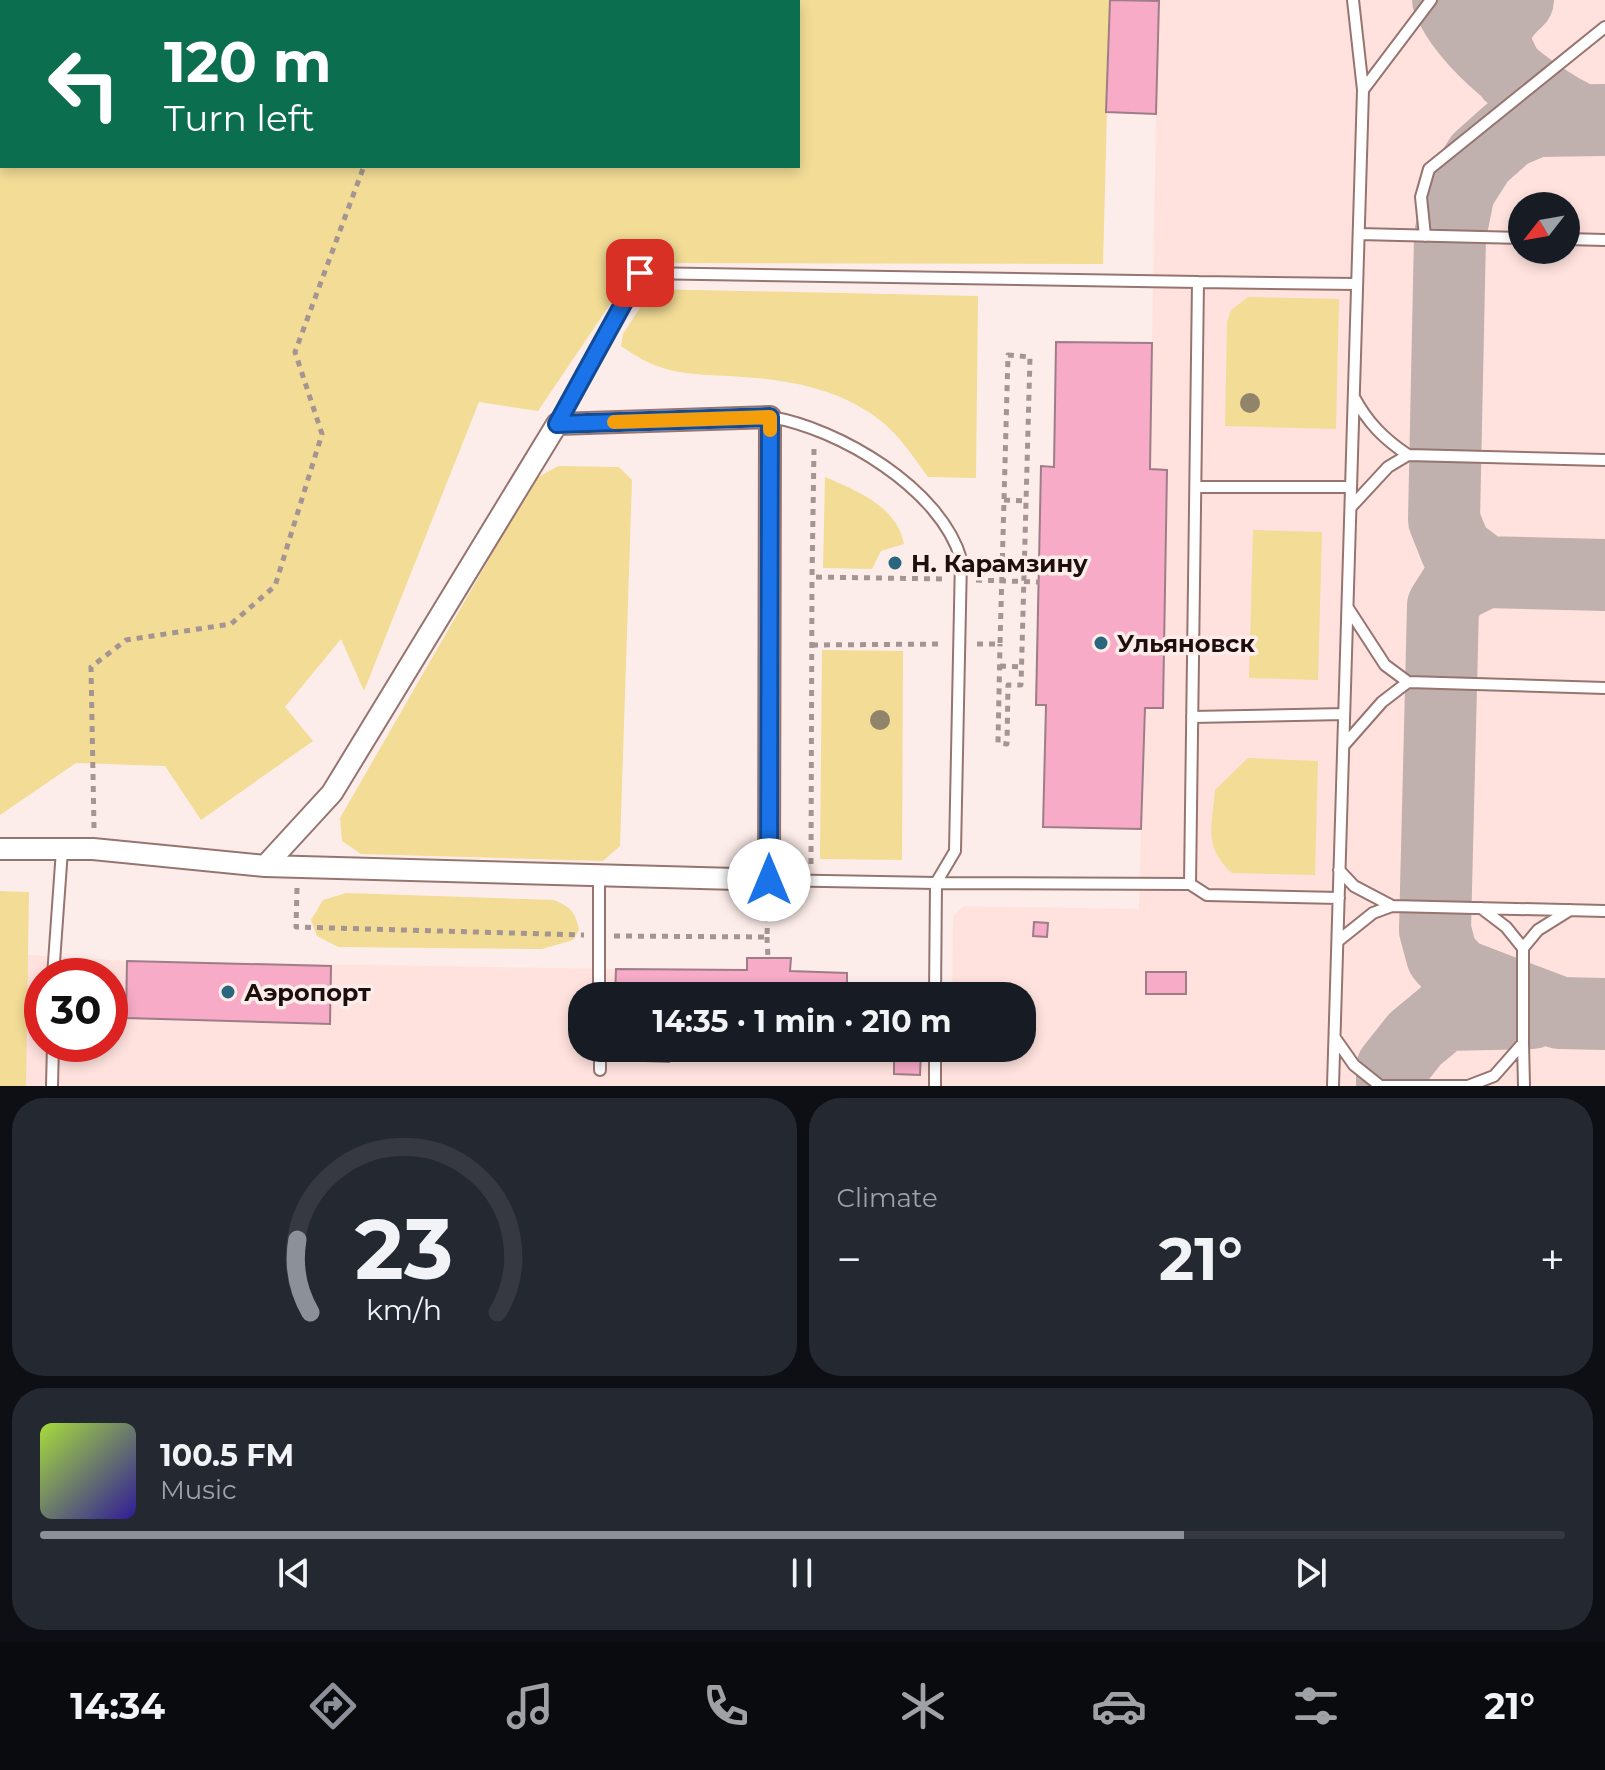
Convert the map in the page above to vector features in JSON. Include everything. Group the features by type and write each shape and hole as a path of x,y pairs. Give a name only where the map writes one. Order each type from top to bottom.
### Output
{"street":[{"path":"0,849 93,849 265,866 769,880 770,417 557,424 332,793 265,866"}],"lane":[{"path":"1333,1086 1363,90 1353,0"},
{"path":"1363,90 1431,0"},
{"path":"1425,236 1421,197 1429,169 1605,27"},
{"path":"1359,234 1508,238"},
{"path":"1580,239 1605,240"},
{"path":"557,424 640,273 1357,284"},
{"path":"1190,884 1198,282"},
{"path":"1354,397 1366,419 1383,438 1408,455"},
{"path":"770,417 815,428 873,460 933,510 958,550 961,580 955,851 936,883 935,982"},
{"path":"1351,507 1388,467 1408,455 1605,460"},
{"path":"1196,487 1351,487"},
{"path":"1348,608 1385,665 1408,682 1605,688"},
{"path":"1343,745 1382,702 1408,682"},
{"path":"1192,717 1344,714"},
{"path":"54,958 62,850"},
{"path":"1339,870 1354,886 1392,906"},
{"path":"599,875 599,982"},
{"path":"769,880 1190,884 1207,895 1339,898"},
{"path":"1338,941 1373,913 1392,906 1605,911"},
{"path":"1481,908 1506,927 1523,948 1524,1086"},
{"path":"1523,948 1538,930 1570,910"},
{"path":"1335,1038 1354,1065 1378,1086 1468,1086 1494,1076 1523,1043"},
{"path":"52,1086 53,1062"},
{"path":"600,1062 600,1070"},
{"path":"935,1062 935,1086"}],"path":[{"path":"93,849 91,667 126,640 231,624 275,586 322,434 295,352 363,168"},
{"path":"1008,355 1030,357 1026,501 1021,685 1008,685 1007,744 998,743 1008,355"},
{"path":"810,882 815,428"},
{"path":"1004,500 1026,501"},
{"path":"812,577 1039,582"},
{"path":"812,645 1000,644"},
{"path":"1000,666 1021,667"},
{"path":"298,867 296,927 598,936 767,937"},
{"path":"768,958 769,880"}],"shaded area":[{"path":"800,0 1110,0 1103,264 638,263 538,411 479,402 364,691 341,639 285,707 313,741 201,820 165,766 76,763 0,815 0,168 800,168"},
{"path":"1110,0 1605,0 1605,1086 0,1086 0,953 79,958 24,958 24,1062 128,1062 128,961 746,970 747,958 791,958 791,971 847,973 847,982 568,982 568,1062 1036,1062 1036,982 952,982 953,916 964,906 1139,909 1141,830 1043,827 1046,706 1036,705 1041,467 1054,466 1056,342 1152,343 1156,115 1106,112"},
{"path":"652,289 978,296 976,478 928,477 888,427 866,410 833,394 761,378 679,372 651,364 637,356 621,346 623,334"},
{"path":"1248,297 1339,299 1336,429 1225,426 1227,322 1231,310"},
{"path":"558,466 619,467 632,480 620,846 603,861 361,854 342,841 340,818 535,479"},
{"path":"825,477 862,494 884,510 893,519 904,544 881,551 872,569 823,568"},
{"path":"1253,530 1322,532 1318,680 1249,678"},
{"path":"822,650 903,651 902,860 820,859"},
{"path":"1248,758 1318,761 1315,875 1232,873 1217,854 1211,825 1215,790"},
{"path":"0,891 29,892 28,958 24,958 26,1086 0,1086"},
{"path":"346,893 554,900 571,911 579,930 573,940 542,949 338,947 317,936 311,920 323,900"}],"building":[{"path":"1110,0 1159,1 1156,114 1106,112"},
{"name":"Ульяновск","path":"1056,342 1152,343 1150,469 1167,470 1163,708 1145,708 1141,829 1043,827 1046,705 1036,705 1041,466 1054,467"},
{"path":"1034,922 1048,923 1047,937 1033,936"},
{"path":"747,958 791,958 790,971 847,973 847,982 616,982 616,969 747,970"},
{"name":"Аэропорт","path":"128,961 331,966 330,1024 128,1018"},
{"path":"1146,972 1186,972 1186,994 1146,994"},
{"path":"894,1062 920,1062 920,1075 894,1074"}],"taxiway":[{"path":"1448,0 1470,35 1486,52 1523,84 1579,119"},
{"path":"1511,76 1500,55 1496,36 1501,19 1518,0"},
{"path":"1605,120 1536,121 1508,133 1480,158 1459,191 1450,236 1444,520 1456,550 1485,572 1605,575"},
{"path":"1485,572 1455,587 1443,606 1435,930 1442,956 1458,974 1560,1013 1605,1014"},
{"path":"1392,1086 1392,1068 1415,1039 1444,1015 1532,1013"}],"slow traffic":[{"path":"614,422 770,417 770,430"}],"place":[{"name":"Н. Карамзину","path":"895,563"},
{"name":"Ульяновск","path":"1101,643"},
{"name":"Аэропорт","path":"228,992"}],"route":[{"path":"640,273 557,424 770,417 769,880"}]}
